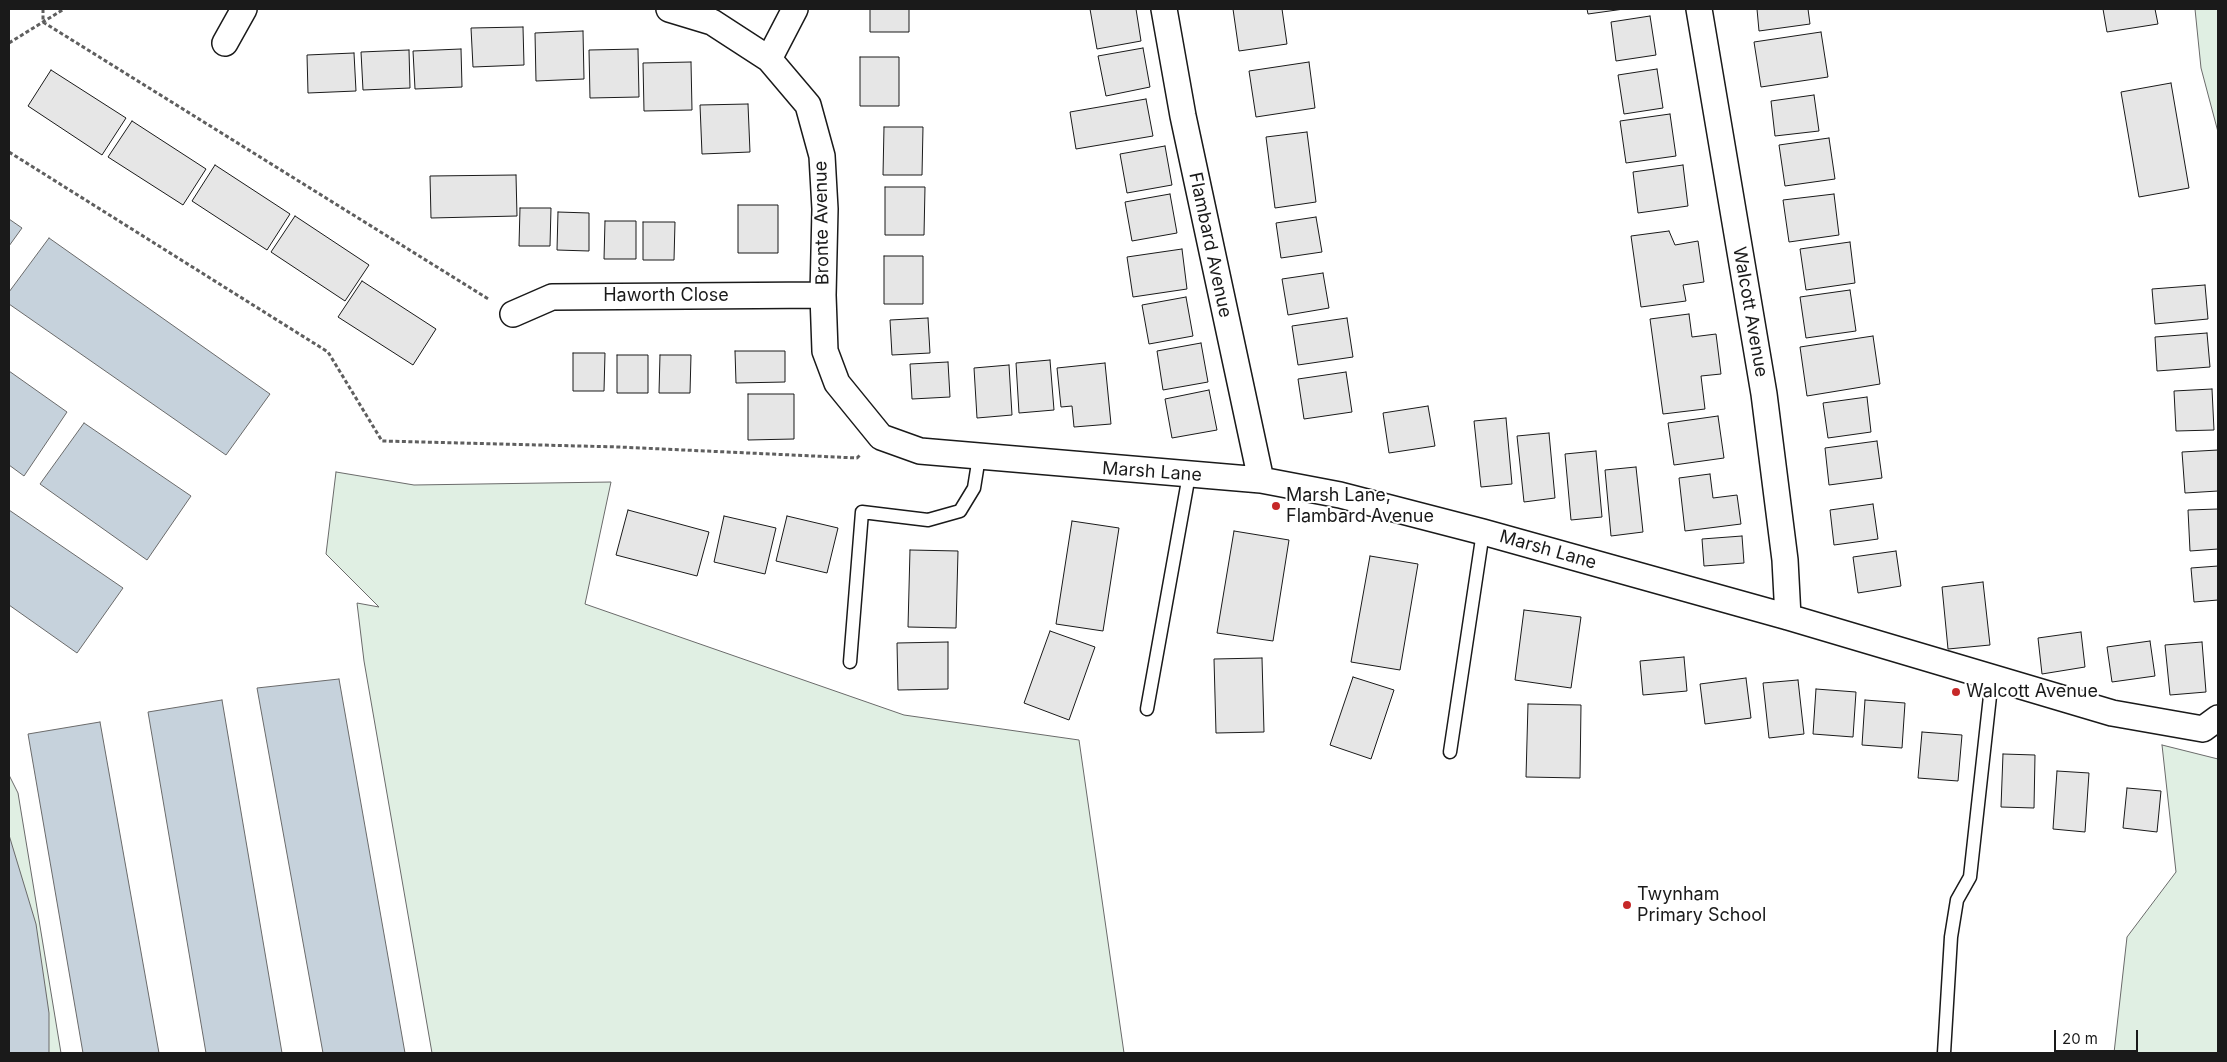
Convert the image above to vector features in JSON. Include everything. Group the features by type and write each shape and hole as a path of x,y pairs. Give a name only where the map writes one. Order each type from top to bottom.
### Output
{"street":[{"path":"225,43 244,9"},
{"name":"Bronte Avenue","path":"669,9 712,22 769,59 808,105 822,156 825,209 824,351 837,383 881,437"},
{"path":"769,59 795,9"},
{"name":"Flambard Avenue","path":"1164,9 1183,116 1261,480"},
{"name":"Walcott Avenue","path":"1699,9 1764,394 1785,560 1788,617"},
{"name":"Haworth Close","path":"513,314 552,296 823,295"},
{"name":"Marsh Lane","path":"881,437 920,452 1261,480 1340,495 1483,532 1788,617 2112,713 2213,727"}],"lane":[{"path":"850,662 862,512 928,520 960,511 974,488 979,457"},
{"path":"1147,709 1189,475"},
{"path":"1450,752 1483,532"},
{"path":"1944,1053 1950,938 1957,900 1970,876 1992,678"}],"path":[{"path":"43,22 44,9"},
{"path":"9,43 64,9"},
{"path":"43,22 513,314"},
{"path":"9,152 328,352 382,441 619,447 857,458 881,437"}],"green space":[{"path":"2195,9 2218,9 2218,132 2201,68"},
{"path":"336,472 414,485 611,482 585,604 904,715 1079,740 1124,1053 432,1053 364,661 357,603 379,607 326,554"},
{"path":"2162,745 2218,759 2218,1053 2114,1053 2127,937 2176,872"},
{"path":"9,775 18,793 61,1053 9,1053"}],"shaded area":[{"path":"9,219 22,228 9,246"},
{"path":"49,238 270,394 226,455 9,304 9,292"},
{"path":"9,371 67,412 24,476 9,465"},
{"path":"84,423 191,496 147,560 40,484"},
{"path":"9,510 123,588 77,653 9,605"},
{"path":"339,679 405,1053 323,1053 257,688"},
{"path":"222,700 282,1053 206,1053 148,712"},
{"path":"100,722 159,1053 83,1053 28,734"},
{"path":"9,835 36,924 49,1013 49,1053 9,1053"}],"building":[{"path":"870,9 909,9 909,32 870,32"},
{"path":"1090,9 1136,9 1141,41 1097,49"},
{"path":"1233,9 1282,9 1287,44 1239,51"},
{"path":"1587,9 1624,9 1588,14"},
{"path":"1757,9 1808,9 1810,24 1759,31"},
{"path":"2103,9 2155,9 2158,24 2107,32"},
{"path":"1650,16 1656,55 1616,61 1611,22"},
{"path":"523,27 524,65 473,67 471,28"},
{"path":"583,31 584,79 536,81 535,33"},
{"path":"1821,32 1828,77 1761,87 1754,42"},
{"path":"1143,48 1150,87 1106,96 1098,56"},
{"path":"461,49 462,87 415,89 413,51"},
{"path":"638,49 639,97 590,98 589,50"},
{"path":"409,50 410,88 363,90 361,52"},
{"path":"354,53 356,91 308,93 307,55"},
{"path":"860,57 899,57 899,106 860,106"},
{"path":"691,62 692,110 644,111 643,63"},
{"path":"1309,62 1315,108 1256,117 1249,71"},
{"path":"1657,69 1663,108 1624,114 1618,75"},
{"path":"51,70 126,118 102,155 28,106"},
{"path":"2171,83 2189,188 2139,197 2121,92"},
{"path":"1814,95 1819,131 1775,136 1771,101"},
{"path":"1146,99 1153,136 1076,149 1070,112"},
{"path":"748,104 750,152 702,154 700,105"},
{"path":"1670,114 1676,156 1626,163 1620,121"},
{"path":"132,121 206,169 183,205 108,157"},
{"path":"884,127 923,127 922,175 883,175"},
{"path":"1307,132 1316,202 1275,208 1266,137"},
{"path":"1829,138 1835,179 1785,186 1779,145"},
{"path":"1165,146 1172,185 1127,193 1120,154"},
{"path":"215,165 290,214 267,250 192,201"},
{"path":"1683,165 1688,206 1638,213 1633,172"},
{"path":"516,175 517,216 431,218 430,176"},
{"path":"885,187 925,187 924,235 885,235"},
{"path":"1170,194 1177,233 1132,241 1125,202"},
{"path":"1834,194 1839,235 1789,242 1783,200"},
{"path":"738,205 778,205 778,253 738,253"},
{"path":"520,208 551,208 550,246 519,246"},
{"path":"558,212 589,213 589,251 557,250"},
{"path":"295,216 369,265 345,301 271,252"},
{"path":"1316,217 1322,252 1281,258 1276,223"},
{"path":"605,221 636,221 636,259 604,259"},
{"path":"643,222 675,222 674,260 643,260"},
{"path":"1669,231 1675,245 1698,241 1704,282 1683,285 1686,301 1641,307 1631,236"},
{"path":"1850,242 1855,283 1806,290 1800,249"},
{"path":"1182,249 1187,289 1133,297 1127,257"},
{"path":"884,256 923,256 923,304 884,304"},
{"path":"1323,273 1329,308 1288,315 1282,279"},
{"path":"362,281 436,329 413,365 338,317"},
{"path":"2205,285 2208,319 2155,324 2152,289"},
{"path":"1850,290 1856,331 1806,338 1800,297"},
{"path":"1186,297 1193,336 1149,344 1142,305"},
{"path":"1689,314 1692,337 1716,334 1721,374 1701,376 1705,409 1663,414 1650,319"},
{"path":"928,318 930,353 892,355 890,320"},
{"path":"1347,318 1353,357 1298,365 1292,326"},
{"path":"2207,333 2210,367 2157,371 2155,337"},
{"path":"1873,336 1880,384 1807,396 1800,347"},
{"path":"1201,343 1208,382 1163,390 1157,351"},
{"path":"735,351 785,351 785,382 736,383"},
{"path":"573,353 605,353 604,391 573,391"},
{"path":"617,355 648,355 648,393 617,393"},
{"path":"660,355 691,355 690,393 659,393"},
{"path":"1050,360 1054,410 1019,413 1016,363"},
{"path":"948,362 950,397 912,399 910,364"},
{"path":"1105,363 1111,424 1074,427 1072,406 1061,407 1057,368"},
{"path":"1009,365 1012,415 977,418 974,368"},
{"path":"1346,372 1352,412 1304,419 1298,379"},
{"path":"2212,389 2214,430 2176,431 2174,391"},
{"path":"1209,390 1217,430 1172,438 1165,399"},
{"path":"748,394 794,394 794,439 748,440"},
{"path":"1867,397 1871,432 1828,438 1823,403"},
{"path":"1428,406 1435,446 1389,453 1383,413"},
{"path":"1718,416 1724,458 1674,465 1668,423"},
{"path":"1506,418 1512,484 1481,487 1474,421"},
{"path":"1549,433 1555,498 1524,502 1517,436"},
{"path":"1877,441 1882,478 1829,485 1825,448"},
{"path":"2218,450 2218,491 2185,493 2182,452"},
{"path":"1596,451 1602,517 1571,520 1565,454"},
{"path":"1636,467 1643,532 1611,536 1605,470"},
{"path":"1710,474 1713,498 1737,495 1741,524 1685,531 1679,478"},
{"path":"1873,504 1878,539 1834,545 1830,510"},
{"path":"2218,509 2218,549 2190,551 2188,510"},
{"path":"628,510 709,532 697,576 616,555"},
{"path":"724,516 776,528 765,574 714,562"},
{"path":"787,516 838,528 827,573 776,561"},
{"path":"1072,521 1119,528 1103,631 1056,624"},
{"path":"1234,531 1289,540 1273,641 1217,633"},
{"path":"1742,536 1744,563 1704,566 1702,539"},
{"path":"910,550 958,551 956,628 908,627"},
{"path":"1896,551 1901,586 1858,593 1853,557"},
{"path":"1370,556 1418,564 1400,670 1351,662"},
{"path":"2218,566 2218,600 2194,602 2191,568"},
{"path":"1983,582 1990,645 1948,649 1942,587"},
{"path":"1524,610 1581,617 1571,688 1515,680"},
{"path":"1050,631 1095,647 1069,720 1024,703"},
{"path":"2081,632 2085,667 2042,674 2038,638"},
{"path":"2150,641 2155,676 2112,682 2107,647"},
{"path":"948,642 948,689 898,690 897,643"},
{"path":"2202,642 2206,692 2170,695 2165,645"},
{"path":"1684,657 1687,691 1643,695 1640,661"},
{"path":"1262,658 1264,732 1216,733 1214,659"},
{"path":"1353,677 1394,690 1371,759 1330,745"},
{"path":"1746,678 1751,718 1705,724 1700,684"},
{"path":"1798,680 1804,734 1769,738 1763,683"},
{"path":"1816,689 1856,692 1853,737 1813,734"},
{"path":"1865,700 1905,703 1902,748 1862,745"},
{"path":"1528,704 1581,705 1580,778 1526,777"},
{"path":"1922,732 1962,735 1958,781 1918,778"},
{"path":"2003,754 2035,755 2034,808 2001,807"},
{"path":"2057,771 2089,773 2085,832 2053,829"},
{"path":"2127,788 2161,791 2157,832 2123,828"}],"place":[{"name":"Marsh Lane, Flambard Avenue","path":"1276,506"},
{"name":"Walcott Avenue","path":"1956,692"},
{"name":"Twynham Primary School","path":"1627,905"}]}
